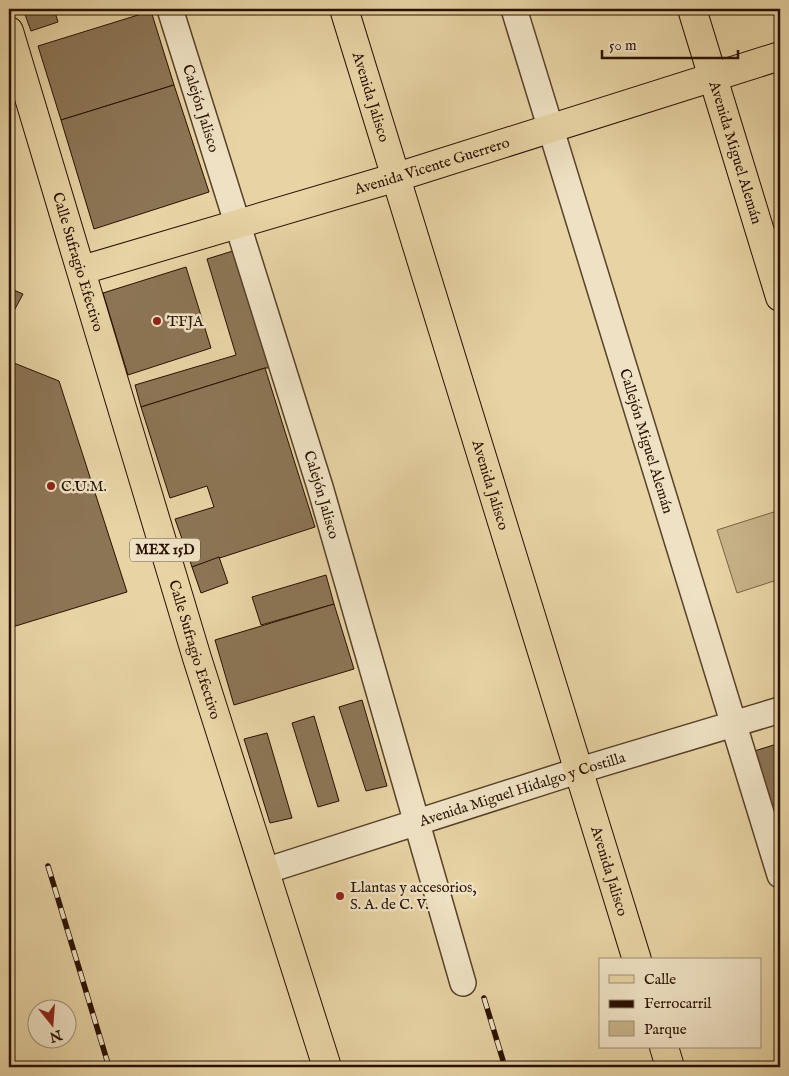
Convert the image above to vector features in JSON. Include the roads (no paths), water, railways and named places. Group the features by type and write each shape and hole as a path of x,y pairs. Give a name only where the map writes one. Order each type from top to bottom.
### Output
{"main road":[{"name":"Avenida Jalisco","path":"344,9 397,177 577,771 636,958"},
{"name":"Avenida Miguel Alemán","path":"692,9 780,297"},
{"name":"Calle Sufragio Efectivo","path":"9,31 197,658 327,1067"},
{"name":"Avenida Vicente Guerrero","path":"82,270 397,177 780,56"},
{"path":"664,1048 670,1067"}],"street":[{"name":"Calejón Jalisco","path":"170,9 320,487 463,983"},
{"name":"Callejón Miguel Alemán","path":"514,9 735,723 780,875"},
{"name":"Avenida Miguel Hidalgo y Costilla","path":"265,870 577,771 780,710"}],"railway":[{"path":"48,866 109,1067"},
{"path":"484,998 505,1067"}],"place":[{"name":"TFJA","path":"157,321"},
{"name":"C.U.M.","path":"51,486"},
{"name":"Llantas y accesorios, S. A. de C. V.","path":"340,896"}]}
